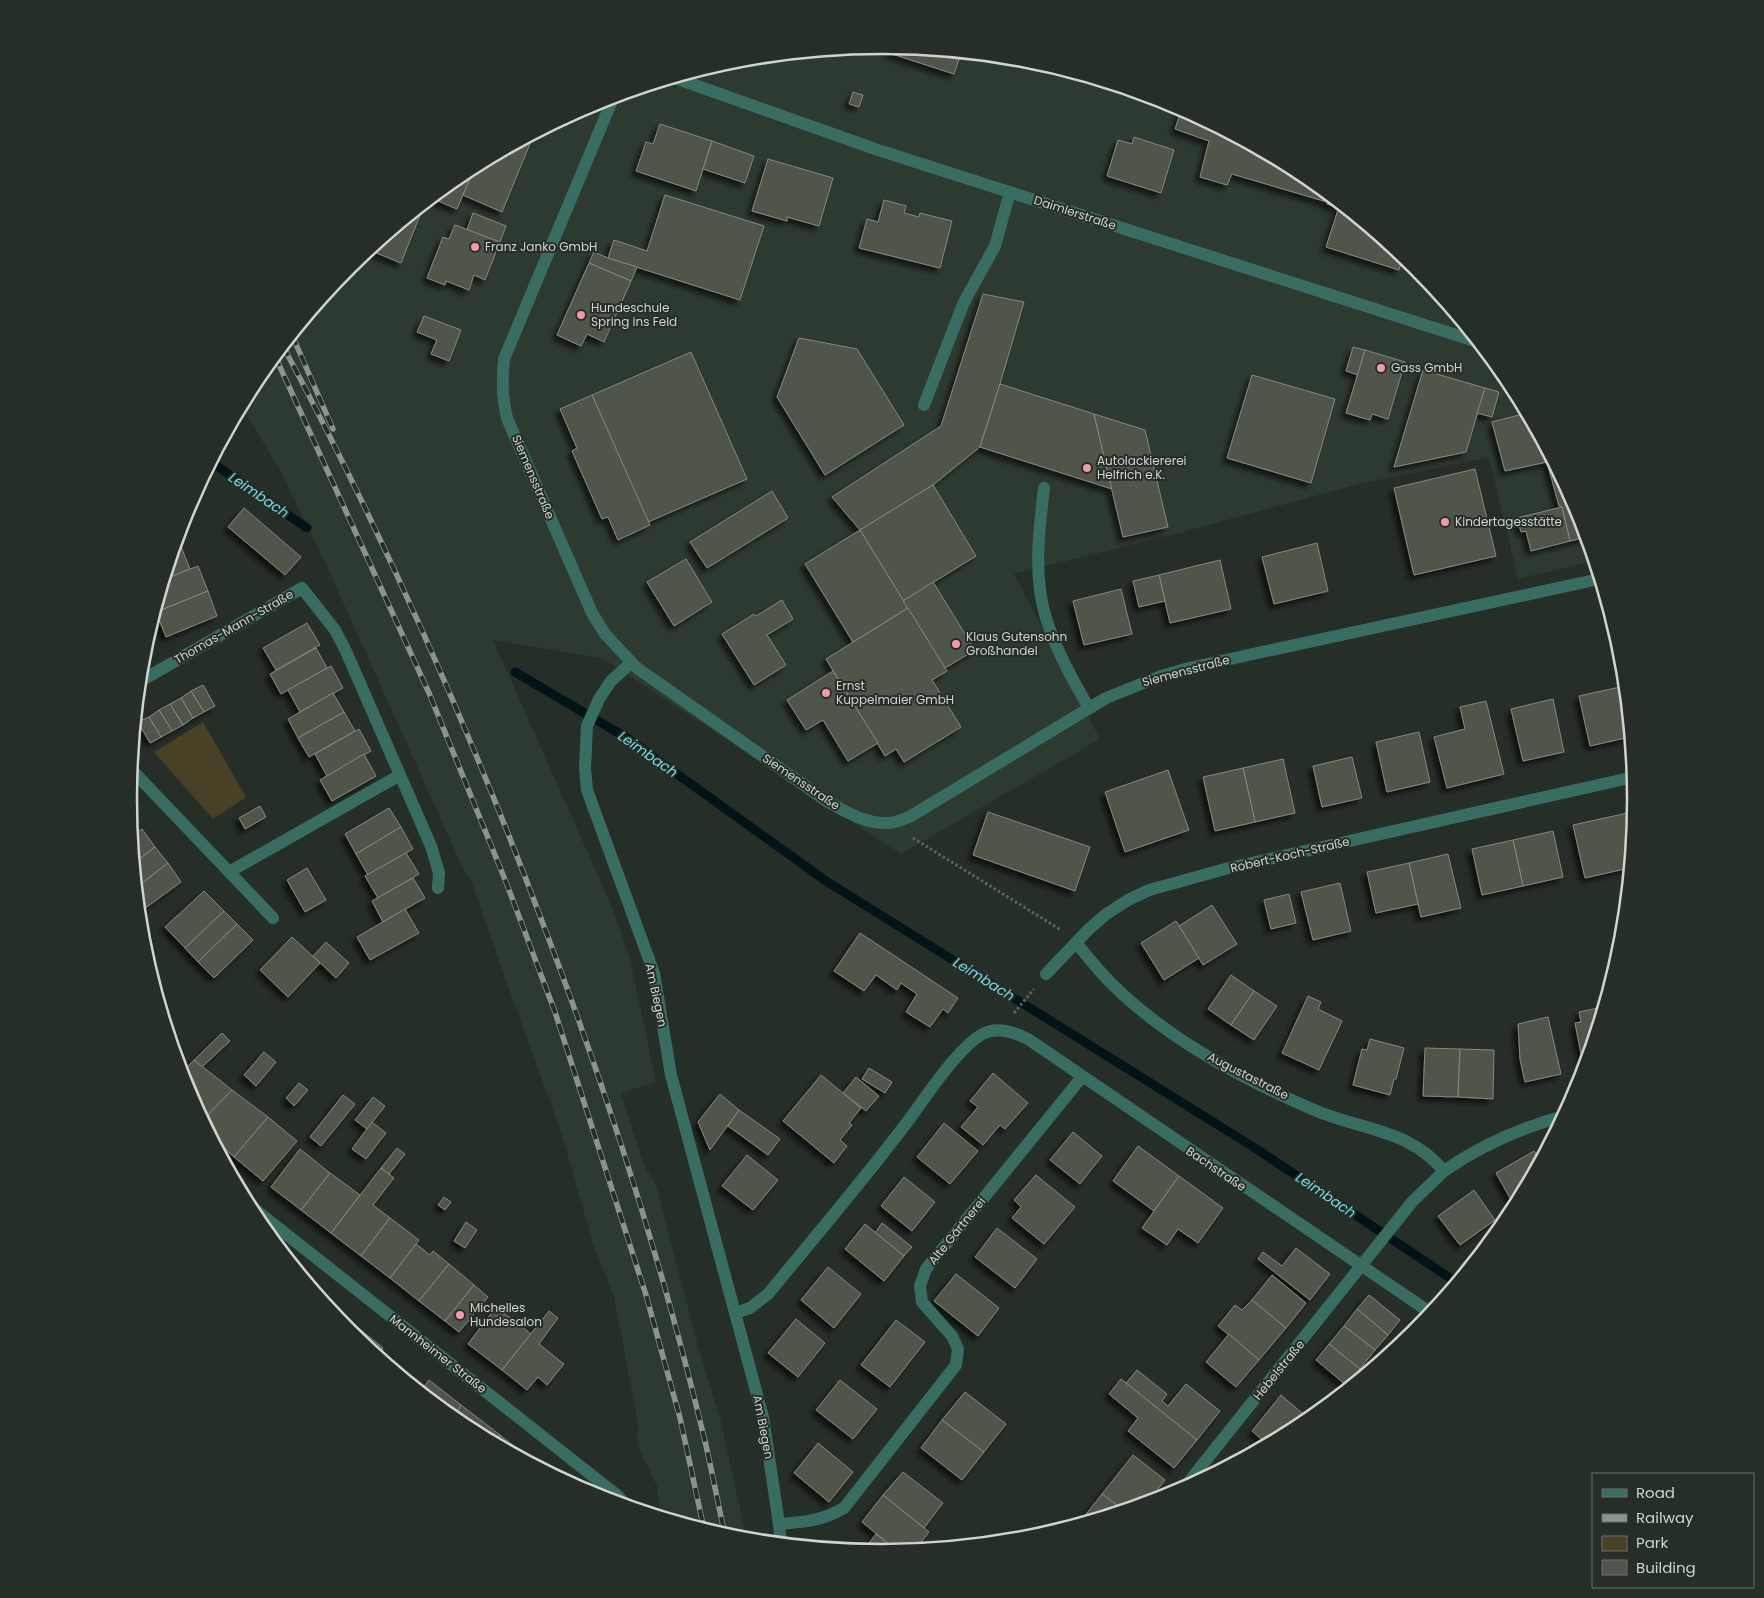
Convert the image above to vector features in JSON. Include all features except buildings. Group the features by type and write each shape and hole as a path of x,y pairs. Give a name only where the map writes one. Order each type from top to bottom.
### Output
{"street":[{"name":"Daimlerstraße","path":"683,81 878,150 1468,339"},
{"name":"Siemensstraße","path":"610,105 504,359 502,398 507,418 592,613 605,634 631,663 828,802 849,813 871,822 890,824 911,816 1089,708 1125,689 1160,676 1594,579"},
{"path":"924,405 964,302 995,246 1010,192"},
{"path":"1044,488 1039,533 1039,582 1045,617 1064,663 1089,708"},
{"name":"Thomas-Mann-Straße","path":"147,678 302,588 335,630 345,649 436,859 439,873 438,888"},
{"name":"Am Biegen","path":"631,663 611,681 599,699 587,726 584,768 587,790 654,973 671,1075 763,1417 780,1537"},
{"path":"229,872 400,775"},
{"path":"137,776 273,918"},
{"name":"Robert-Koch-Straße","path":"1046,974 1105,915 1128,900 1149,890 1239,866 1627,779"},
{"name":"Augustastraße","path":"1076,942 1116,988 1156,1020 1201,1052 1233,1071 1319,1112 1394,1134 1436,1161 1444,1171"},
{"path":"736,1313 750,1308 768,1294 971,1042 983,1034 1000,1031"},
{"name":"Bachstraße","path":"1000,1031 1014,1032 1028,1040 1425,1309"},
{"name":"Alte Gärtnerei","path":"779,1524 807,1522 830,1516 844,1508 956,1365 958,1349 952,1336 922,1302 920,1286 926,1269 1082,1077"},
{"path":"1444,1171 1467,1155 1500,1138 1534,1124 1555,1118"},
{"name":"Hebelstraße","path":"1194,1475 1396,1221 1426,1187 1444,1171"},
{"name":"Mannheimer Straße","path":"265,1218 615,1495"}],"path":[{"path":"890,824 1036,913 1076,942"},
{"path":"1000,1031 1046,974"}],"shaded area":[{"path":"833,55 931,55 1027,68 1075,79 1122,93 1167,110 1255,154 1296,179 1336,208 1409,272 1473,345 1502,385 1550,469 1571,514 1589,562 1518,579 1489,457 1359,484 1183,532 1014,574 1100,739 901,854 602,658 493,640 601,882 630,958 656,1082 621,1093 644,1165 656,1185 698,1346 721,1422 745,1531 660,1510 657,1486 639,1449 637,1439 638,1424 614,1297 593,1244 561,1132 469,875 466,875 329,571 280,470 245,413 262,385 291,345 355,272 428,208 468,179 552,131 597,110 642,93 689,79 785,60"}],"green space":[{"path":"203,722 246,797 213,819 154,752"}],"waterway":[{"name":"Leimbach","path":"216,465 307,528"},
{"name":"Leimbach","path":"515,672 627,738 826,881 1255,1148 1451,1279"}],"railway":[{"path":"295,341 333,429"},
{"path":"286,352 356,488 456,707 568,990 611,1114 651,1239 686,1365 723,1527"},
{"path":"278,363 429,693 506,882 555,1012 646,1295 680,1418 703,1522"}],"place":[{"name":"Franz Janko GmbH","path":"475,247"},
{"name":"Hundeschule Spring ins Feld","path":"581,315"},
{"name":"Gass GmbH","path":"1381,368"},
{"name":"Autolackiererei Helfrich e.K.","path":"1087,468"},
{"name":"Kindertagesstätte","path":"1445,522"},
{"name":"Klaus Gutensohn Großhandel","path":"956,644"},
{"name":"Ernst Kuppelmaier GmbH","path":"826,693"},
{"name":"Michelles Hundesalon","path":"460,1315"}]}
